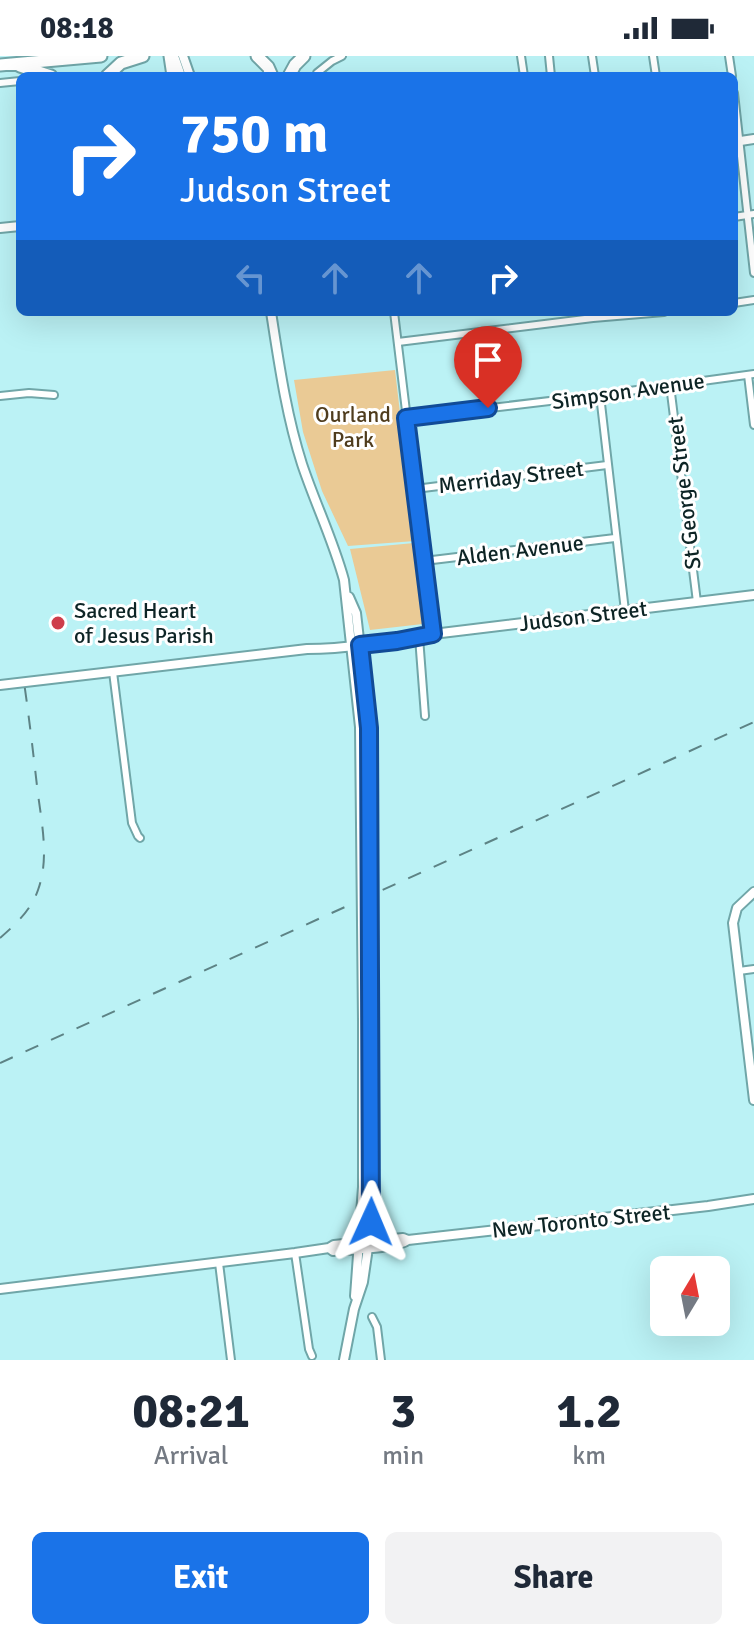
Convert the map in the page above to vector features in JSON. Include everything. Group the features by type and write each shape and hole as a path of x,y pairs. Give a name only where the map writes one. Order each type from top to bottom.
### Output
{"highway":[{"path":"6,65 101,56"},
{"path":"111,72 121,63 143,56"},
{"path":"257,56 270,72"},
{"path":"291,72 304,56"},
{"path":"6,65 40,72"}],"street":[{"path":"318,72 342,56"},
{"path":"738,146 751,214 754,273"},
{"path":"272,316 284,391 302,463 356,613 355,643 365,728 367,1109 363,1282 344,1360"},
{"path":"395,316 433,634"},
{"path":"564,316 565,322"},
{"path":"398,342 624,316"},
{"path":"751,375 754,425"},
{"name":"Simpson Avenue","path":"406,418 751,375"},
{"name":"St George Street","path":"670,385 697,602"},
{"path":"0,396 29,393 54,395"},
{"path":"600,395 625,611"},
{"name":"Merriday Street","path":"415,489 607,465"},
{"name":"Alden Avenue","path":"424,561 615,538"},
{"name":"Judson Street","path":"0,685 754,595"},
{"path":"415,637 425,716"},
{"path":"113,672 132,823 140,838"},
{"path":"754,892 735,911 733,923 751,1050 754,1100"},
{"path":"739,971 754,969"},
{"name":"New Toronto Street","path":"0,1289 329,1248 333,1251 364,1245 404,1244 408,1240 754,1199"},
{"path":"295,1253 312,1356"},
{"path":"219,1263 231,1360"},
{"path":"372,1317 377,1327 381,1360"}],"green space":[{"name":"Ourland Park","path":"395,370 415,541 348,546 322,491 303,432 294,380"},
{"path":"414,543 423,624 370,630 350,549"}],"railway":[{"path":"0,938 31,904 42,877 42,826 24,682"},
{"path":"0,1063 754,722"}],"place":[{"name":"Sacred Heart of Jesus Parish","path":"58,623"}],"route":[{"path":"371,1222 369,728 360,645 433,634 406,418 488,408"}]}
